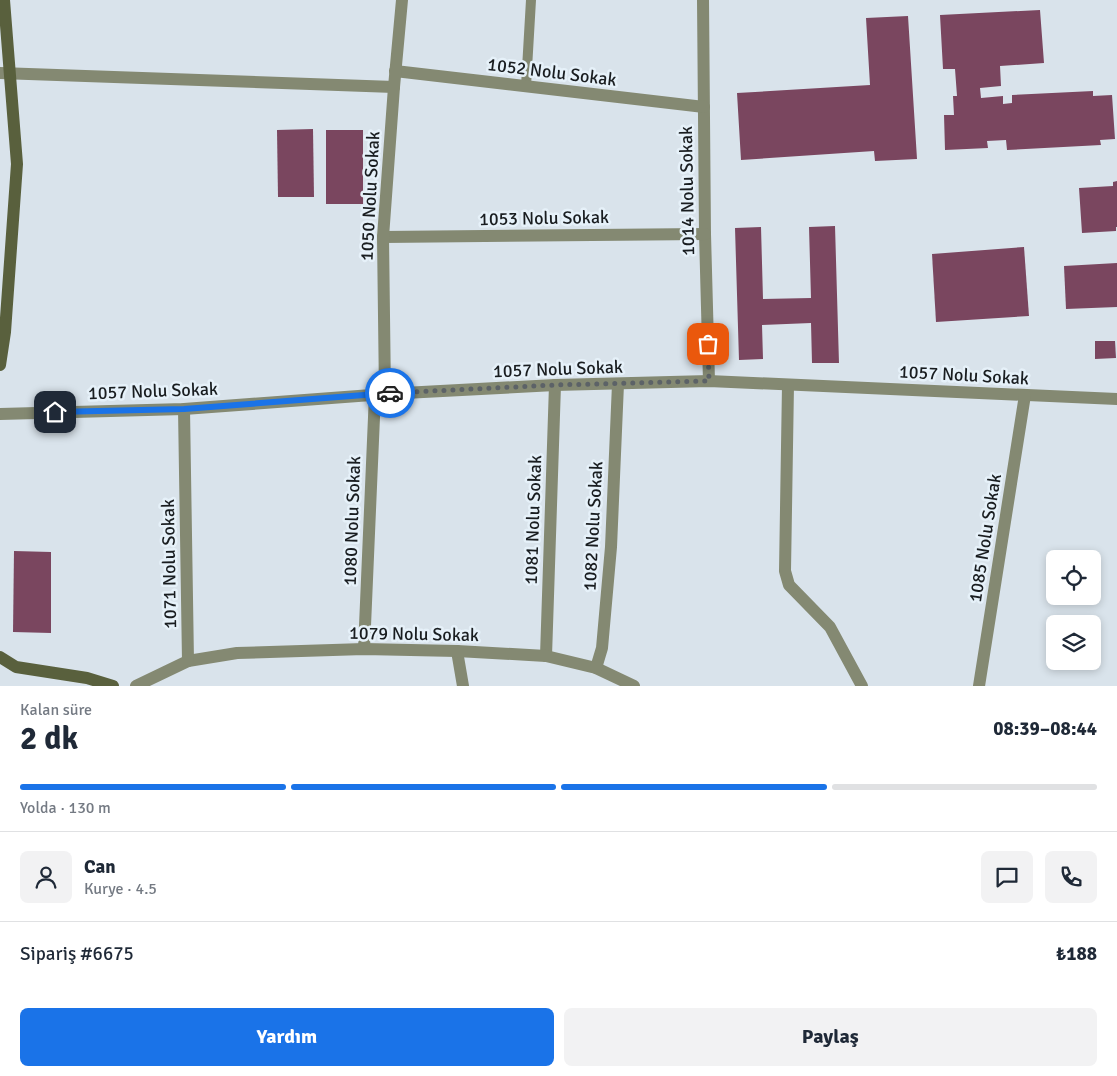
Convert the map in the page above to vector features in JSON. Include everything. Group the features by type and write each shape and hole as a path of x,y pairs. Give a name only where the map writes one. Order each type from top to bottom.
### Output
{"street":[{"path":"0,365 17,164 5,73 4,0"},
{"name":"1050 Nolu Sokak","path":"380,394 383,237 402,0"},
{"name":"1014 Nolu Sokak","path":"703,0 705,234 709,381"},
{"name":"1052 Nolu Sokak","path":"395,71 704,107"},
{"path":"5,73 394,87"},
{"name":"1053 Nolu Sokak","path":"383,237 705,234"},
{"name":"1057 Nolu Sokak","path":"0,414 184,409 380,394 555,385 709,381 1117,400"},
{"name":"1082 Nolu Sokak","path":"596,668 602,648 611,547 618,384"},
{"name":"1081 Nolu Sokak","path":"546,656 555,385"},
{"path":"788,385 785,571 789,585 830,627 862,686"},
{"name":"1080 Nolu Sokak","path":"364,649 380,394"},
{"name":"1085 Nolu Sokak","path":"979,686 1025,395"},
{"name":"1071 Nolu Sokak","path":"184,409 188,661"},
{"name":"1079 Nolu Sokak","path":"188,661 237,653 364,649 457,650 546,656 596,668 634,686"},
{"path":"457,650 463,686"},
{"path":"0,657 16,667 87,678 113,686"},
{"path":"136,686 188,661"}],"lane":[{"path":"526,86 531,0"}],"building":[{"path":"1040,10 1044,63 1000,66 1001,86 980,88 981,98 1003,96 1003,104 1012,103 1012,95 1093,91 1093,96 1112,95 1115,139 1100,140 1101,145 1007,150 1006,140 987,141 988,148 945,150 944,115 954,115 953,96 957,96 955,69 943,69 940,15"},
{"path":"908,16 917,159 875,161 874,151 741,160 737,93 870,85 866,18"},
{"path":"313,129 314,197 278,197 277,130"},
{"path":"326,130 363,130 363,204 326,204"},
{"path":"1117,181 1116,231 1082,233 1079,188 1113,186 1113,182"},
{"path":"835,226 839,363 812,363 811,323 762,325 763,359 739,360 735,228 761,227 763,299 811,298 809,227"},
{"path":"1024,247 1029,316 936,322 932,254"},
{"path":"1117,263 1117,307 1066,309 1064,266"},
{"path":"1095,341 1115,341 1116,358 1095,359"},
{"path":"14,551 51,552 51,633 13,632"}],"way so far":[{"path":"390,393 555,385 709,381 708,344"}],"route":[{"path":"55,412 184,409 390,393"}]}
